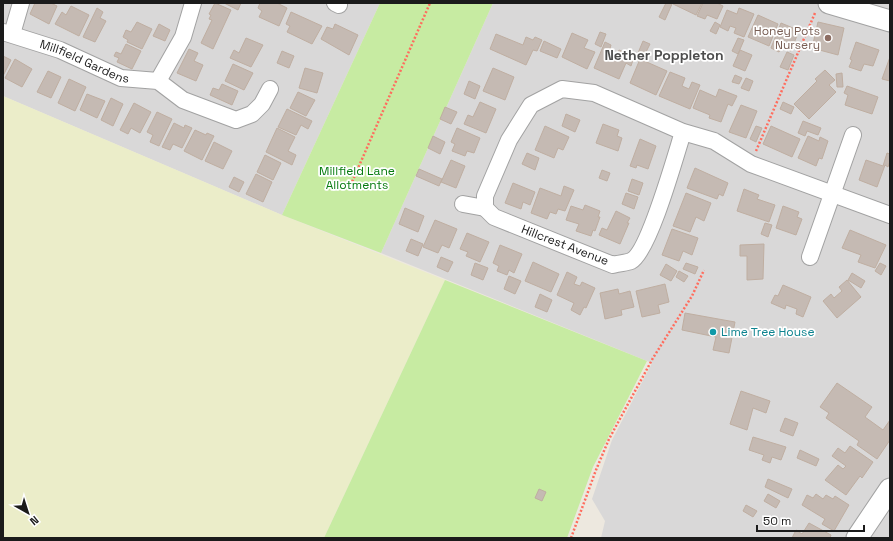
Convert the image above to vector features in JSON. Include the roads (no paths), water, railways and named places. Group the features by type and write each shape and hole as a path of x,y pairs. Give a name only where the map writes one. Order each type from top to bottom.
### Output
{"street":[{"name":"Millfield Gardens","path":"21,3 8,33 60,50 121,78 158,81"},
{"path":"193,3 183,37 158,81 183,100 236,120 252,114 262,104 270,89"},
{"path":"823,6 890,21"},
{"path":"485,208 485,196 509,140 531,105 562,89 594,93 683,132 714,141 751,164 890,215"},
{"name":"Hillcrest Avenue","path":"463,204 485,208 494,218 613,265 632,260 644,245 668,182 683,132"},
{"path":"810,257 853,135"},
{"path":"857,538 890,489"}],"place":[{"name":"Honey Pots Nursery","path":"828,38"},
{"name":"Lime Tree House","path":"713,332"}],"district":[{"name":"Nether Poppleton","path":"664,55"}],"park label":[{"name":"Millfield Lane Allotments","path":"357,178"}]}
